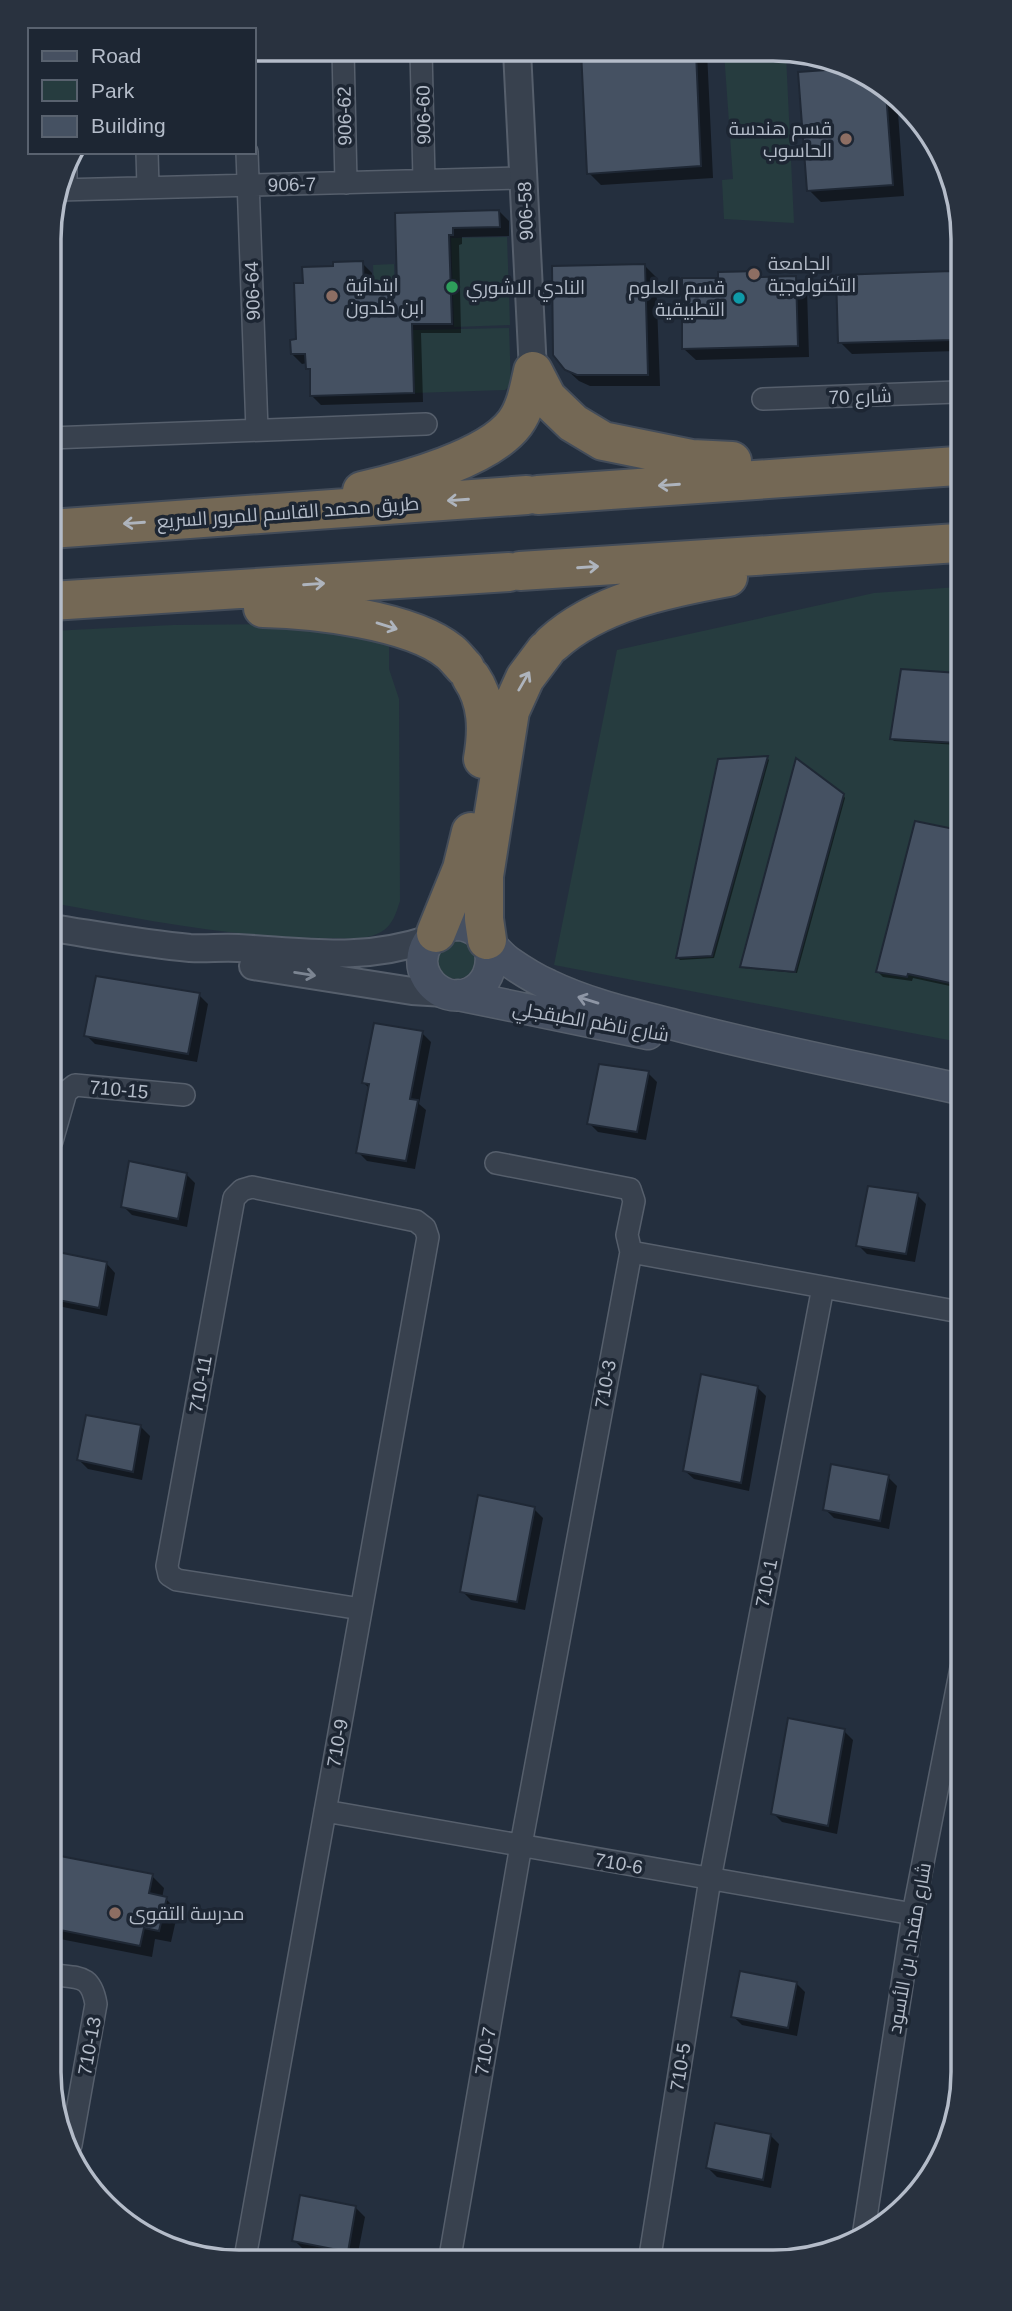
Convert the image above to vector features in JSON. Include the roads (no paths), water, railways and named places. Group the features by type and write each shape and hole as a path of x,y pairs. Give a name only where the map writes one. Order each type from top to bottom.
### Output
{"highway":[{"path":"533,371 547,398 573,422 603,441 692,459 894,470"},
{"path":"231,517 381,487 483,450 516,422 527,400 533,371"},
{"name":"طريق محمد القاسم للمرور السريع","path":"62,528 951,466"},
{"path":"62,601 951,543"},
{"path":"488,943 484,919 484,876 510,711 525,678 549,647 575,625 590,617 655,594 702,582 895,547"},
{"path":"62,602 282,608 338,615 381,624 433,641 450,652 468,672 484,704 486,739 468,847 454,891 433,936"}],"main road":[{"path":"446,927 469,927 479,932 488,943 493,959 490,972 483,984 472,992 452,994 434,986 426,976 422,963 424,950 433,936 446,927"},
{"name":"شارع ناظم الطبقجلي","path":"488,943 526,973 568,993 725,1038 951,1087"},
{"name":"شارع ناظم الطبقجلي","path":"452,994 625,1031 675,1037 725,1038"}],"street":[{"name":"906-62","path":"343,61 346,183"},
{"name":"906-60","path":"421,61 424,180"},
{"name":"906-58","path":"518,61 533,371"},
{"path":"146,154 148,187"},
{"name":"906-64","path":"247,154 257,430"},
{"name":"906-7","path":"69,189 524,178"},
{"name":"شارع 70","path":"763,399 951,392"},
{"path":"62,438 426,424"},
{"path":"62,929 191,948 259,967 412,991 452,994"},
{"path":"191,948 238,948 344,955 387,951 433,936"},
{"name":"710-15","path":"62,1108 66,1092 75,1086 184,1095"},
{"name":"710-3","path":"496,1163 630,1189 634,1201 626,1235 631,1252 521,1845"},
{"name":"710-11","path":"361,1609 177,1580 169,1575 167,1566 234,1198 242,1190 252,1187 416,1221 425,1228"},
{"name":"710-9","path":"245,2250 428,1237 425,1228"},
{"path":"631,1252 950,1310"},
{"name":"710-1","path":"710,1878 823,1287"},
{"name":"شارع مقداد بن الأسود","path":"864,2225 913,1914 950,1753"},
{"name":"710-6","path":"325,1811 913,1914"},
{"name":"710-7","path":"451,2250 521,1845"},
{"name":"710-5","path":"651,2250 710,1878"},
{"name":"710-13","path":"61,1976 84,1979 93,1988 96,2004 73,2134"}],"place":[{"name":"قسم هندسة الحاسوب","path":"846,139"},
{"name":"الجامعة التكنولوجية","path":"754,274"},
{"name":"النادي الاشوري","path":"452,287"},
{"name":"ابتدائية ابن خلدون","path":"332,296"},
{"name":"قسم العلوم التطبيقية","path":"739,298"},
{"name":"مدرسة التقوى","path":"115,1913"}]}
